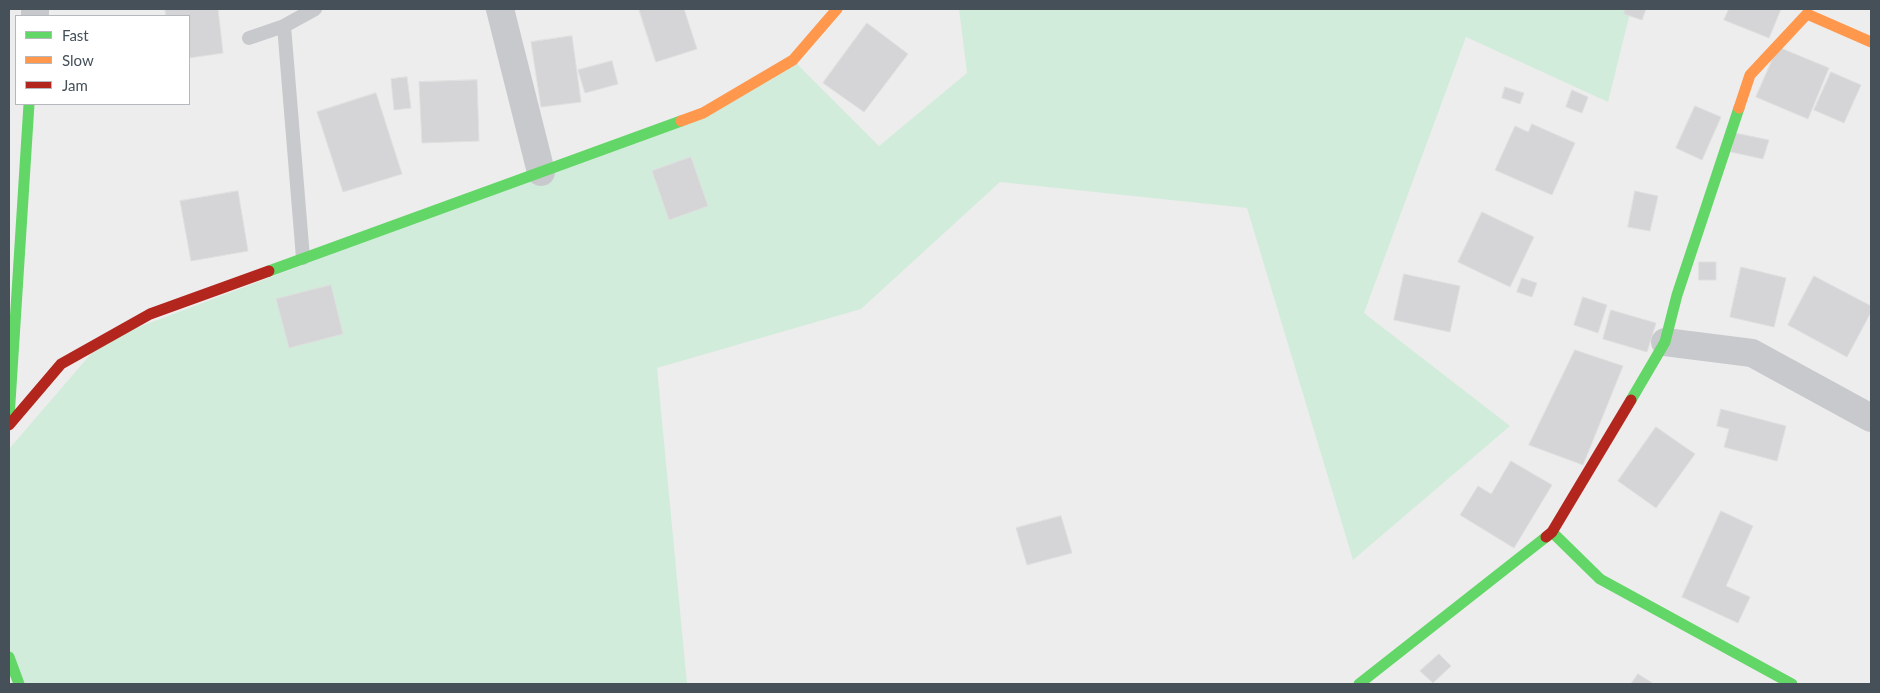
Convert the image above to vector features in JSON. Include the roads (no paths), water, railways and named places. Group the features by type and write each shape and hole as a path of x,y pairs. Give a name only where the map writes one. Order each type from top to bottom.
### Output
{"street":[{"path":"500,9 541,172"},
{"path":"9,425 61,364 150,314 703,113 794,60 837,9"},
{"path":"1359,684 1552,532 1665,342 1677,295 1750,75 1806,14 1871,42"},
{"path":"9,418 29,105"},
{"path":"1665,342 1752,354 1871,418"},
{"path":"1552,532 1600,579 1792,684"},
{"path":"9,657 19,684"}],"lane":[{"path":"249,38 284,26 315,9"},
{"path":"284,26 303,258"}]}
